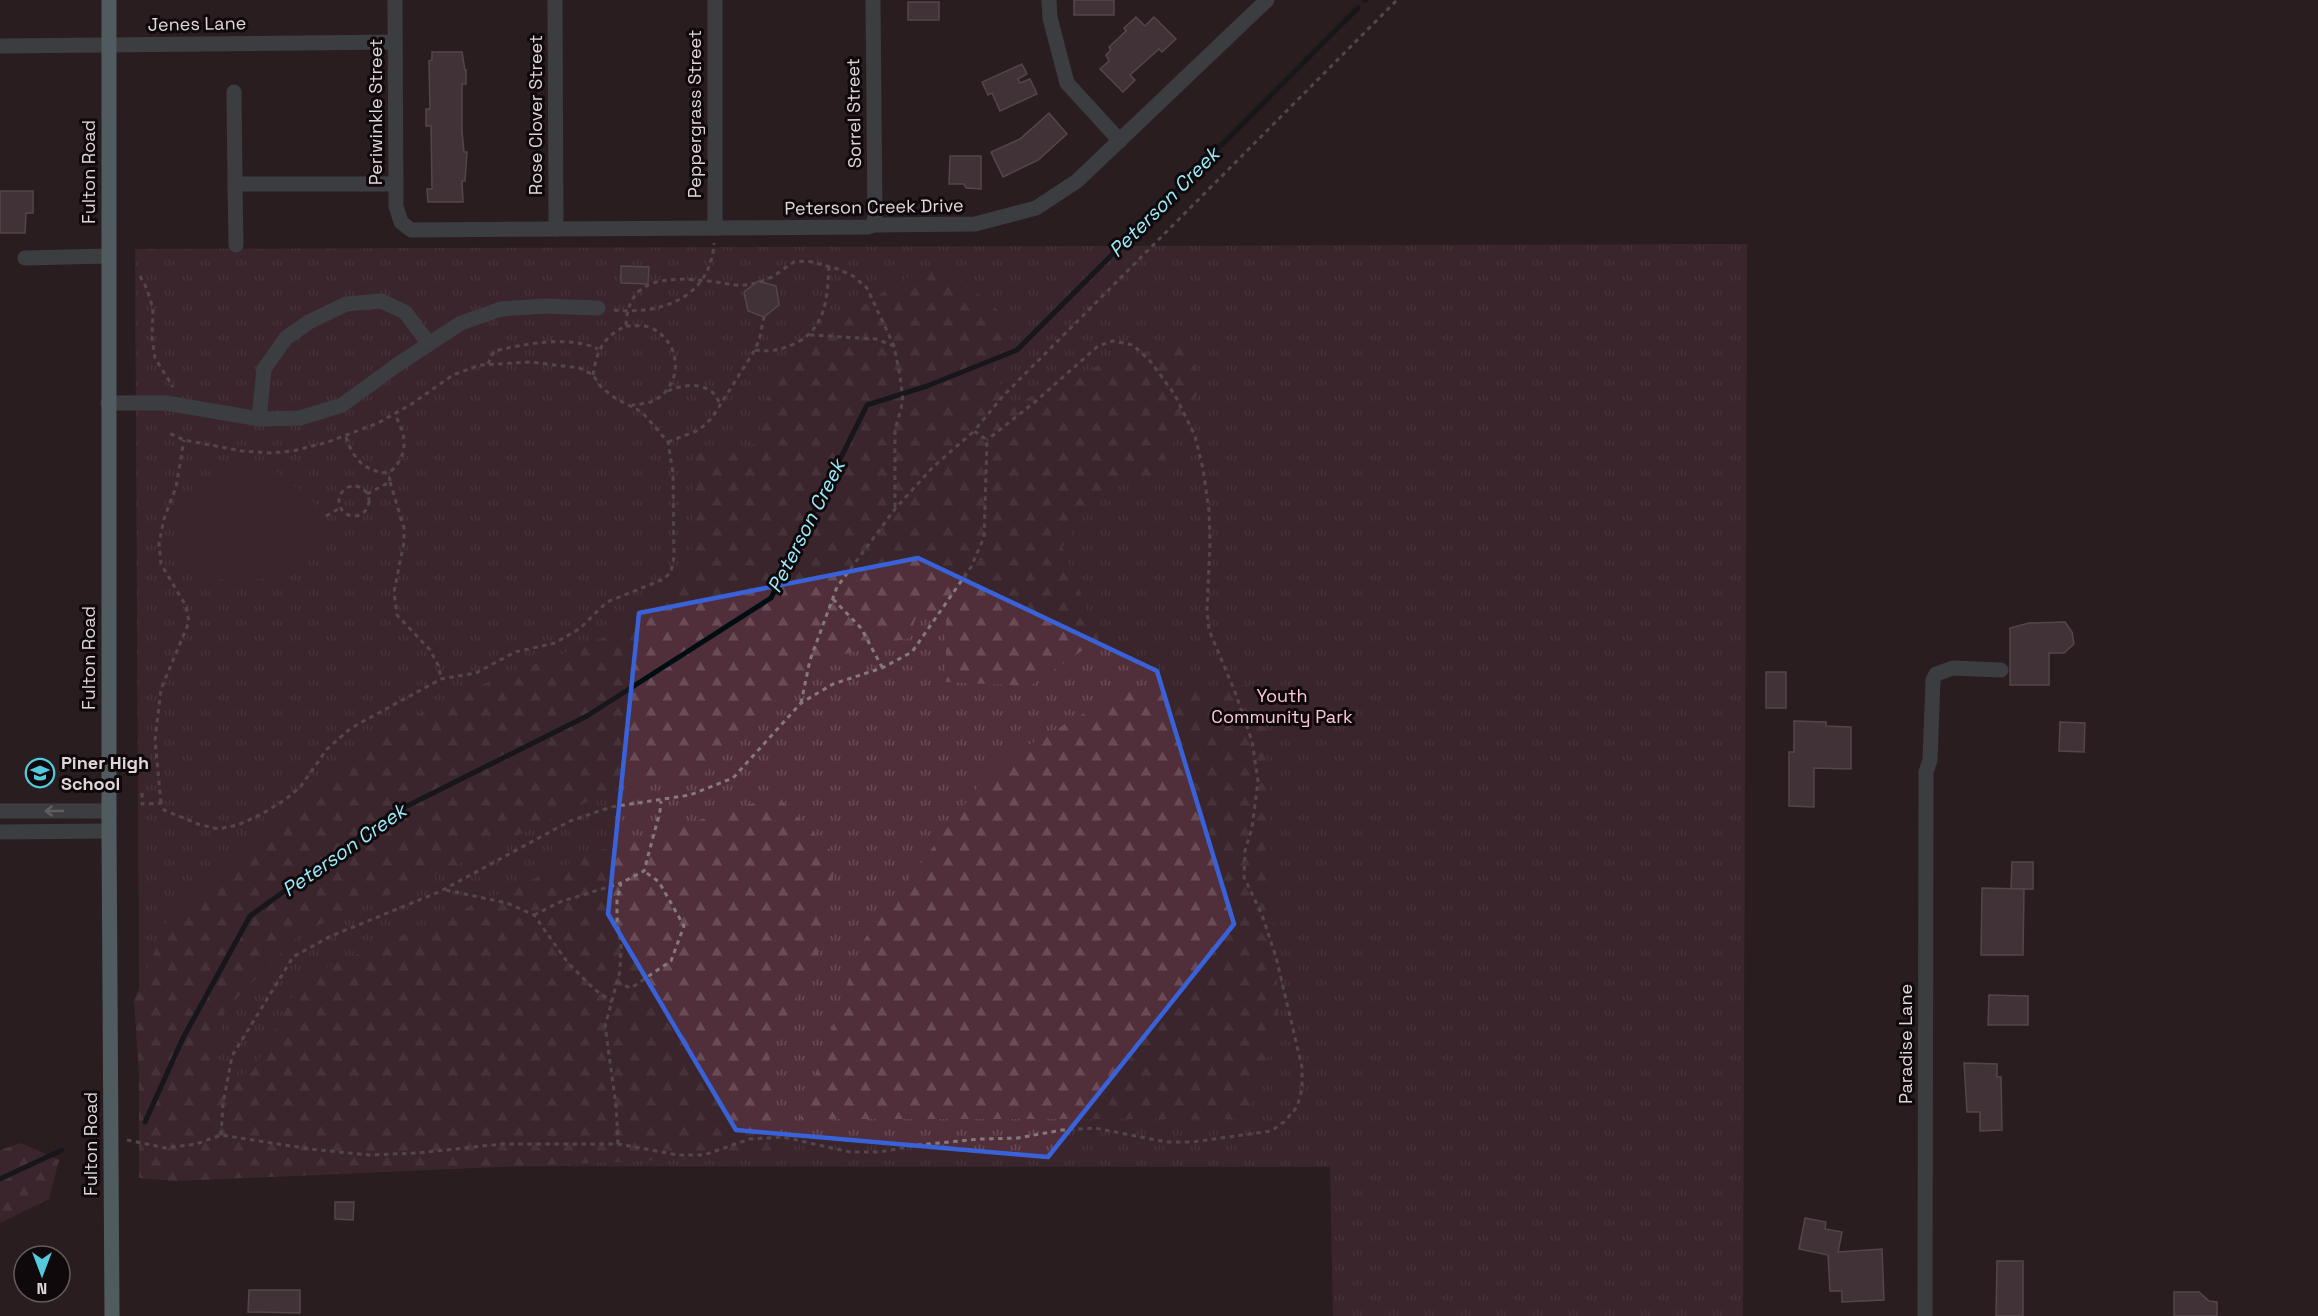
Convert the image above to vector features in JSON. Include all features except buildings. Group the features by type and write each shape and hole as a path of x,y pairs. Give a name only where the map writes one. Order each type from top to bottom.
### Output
{"main road":[{"name":"Fulton Road","path":"109,0 108,403 112,1316"}],"street":[{"name":"Periwinkle Street","path":"395,0 396,206 401,222"},
{"name":"Rose Clover Street","path":"555,0 556,229"},
{"name":"Peppergrass Street","path":"715,0 715,228"},
{"name":"Sorrel Street","path":"873,0 875,217 873,225"},
{"path":"1049,0 1050,18 1067,82 1120,141"},
{"name":"Peterson Creek Drive","path":"401,222 411,230 868,227 873,225 975,224 1036,208 1077,181 1267,0"},
{"name":"Jenes Lane","path":"0,46 395,42"},
{"path":"234,92 236,245"},
{"path":"236,184 396,184"},
{"path":"25,258 108,256"},
{"path":"259,419 264,369 286,338 309,322 346,304 381,302 405,312 429,344"},
{"path":"108,403 166,403 259,419 300,418 342,405 461,323 501,309 544,306 597,308"},
{"name":"Paradise Lane","path":"1924,1316 1926,772 1930,760 1933,680 1936,674 1953,668 2001,670"},
{"path":"0,811 109,811"},
{"path":"0,832 109,831"}],"path":[{"path":"801,703 810,660 837,587 896,509 933,467 974,431 1003,396 1397,0"},
{"path":"597,308 626,311 658,308 686,297 699,286 713,253 715,228"},
{"path":"760,282 794,262 808,261 853,276 867,288 894,346 900,376 903,401 896,430 896,509"},
{"path":"755,350 770,352 779,350 810,335 818,324 824,306 828,266"},
{"path":"140,276 153,309 152,338 155,358 169,379 174,394"},
{"path":"626,326 626,311 630,301 640,289 656,281 701,281 744,286 755,283"},
{"path":"668,442 699,430 712,418 755,350 764,317"},
{"path":"594,375 598,349 606,338 626,326 646,326 660,332 671,343 676,359 674,379 666,392"},
{"path":"810,335 876,339 894,346"},
{"path":"111,1137 166,1148 196,1144 222,1135 310,1149 369,1155 418,1154 502,1144 618,1143 678,1155 704,1155 750,1139 783,1137 850,1152 880,1152 918,1145 1018,1138 1062,1130 1095,1128 1166,1142 1193,1142 1271,1131 1284,1122 1297,1107 1302,1089 1302,1066 1288,1002 1262,915 1244,877 1245,851 1252,828 1258,781 1252,741 1235,692 1209,630 1207,611 1209,511 1203,469 1195,436 1175,395 1150,361 1133,345 1113,341 1098,346 1036,401 987,440 984,537 971,567 912,652 882,668 833,684 801,703 733,778 690,795 611,807 570,821 507,853 445,890 328,937 293,957 232,1056 223,1104 222,1135"},
{"path":"488,364 494,351 522,345 572,343 590,345 598,349"},
{"path":"169,433 184,440 242,451 271,453 293,451 346,436 394,415 453,375 488,364 530,362 580,368 594,375 601,387 615,398 642,412 668,442 673,473 674,557 671,572 664,579 607,602 579,629 555,643 515,652 476,673 441,680 351,728 335,739 301,786 286,799 238,825 227,829 210,828 164,810 161,803 155,740 161,689 189,622 186,606 161,564 159,543 164,519 176,488 184,440"},
{"path":"630,405 652,402 679,386 693,385 712,392 721,404"},
{"path":"394,415 405,437 400,459 389,473 404,528 404,542 394,592 397,615 430,650 439,667 441,680"},
{"path":"974,431 987,440"},
{"path":"346,436 356,459 379,472 389,473"},
{"path":"367,494 390,482"},
{"path":"348,487 359,487 367,494 369,503 361,515 347,515 340,508 340,493 348,487"},
{"path":"326,516 340,508"},
{"path":"833,598 861,628 882,668"},
{"path":"142,793 142,804 161,803"},
{"path":"534,915 560,902 621,883 644,871 661,801"},
{"path":"617,982 631,988 671,962 684,926 659,882 644,871"},
{"path":"618,1143 616,1106 605,1026 617,982 621,945 616,923 617,900 621,883"},
{"path":"445,890 507,903 534,915 568,963 594,989 612,1002"}],"highlighted area":[{"path":"918,558 1157,671 1234,924 1048,1157 736,1130 608,914 639,613"}],"green space":[{"name":"Youth Community Park","path":"1747,244 1743,1316 1333,1316 1330,1167 140,1166 135,249"},
{"path":"947,268 1006,317 994,375 1015,404 1097,366 1180,342 1203,380 1159,474 1100,491 1062,547 1099,639 1030,686 946,682 946,618 919,608 909,638 841,655 771,708 702,775 626,783 448,869 302,932 225,1010 209,1085 253,1071 302,978 601,850 777,796 836,856 823,943 769,1052 780,1155 176,1181 139,1178 139,1075 134,1000 169,917 345,757 447,698 615,633 691,564 694,454 756,444 778,361 905,278"},
{"path":"249,466 276,472 299,489 323,511 323,530 310,550 289,566 265,578 240,582 212,578 188,563 178,541 183,510 198,485 227,471"},
{"path":"1264,684 1279,1027 1244,1119 800,1119 861,944 994,765 1121,692"},
{"path":"21,1143 59,1160 49,1199 0,1223 0,1150"}],"waterway":[{"name":"Peterson Creek","path":"145,1122 183,1038 250,916 391,814 587,716 771,598 867,405 927,386 1017,350 1358,8"},
{"name":"Peterson Creek","path":"0,1179 62,1150"}],"place":[{"name":"Piner High School","path":"40,773"}]}
